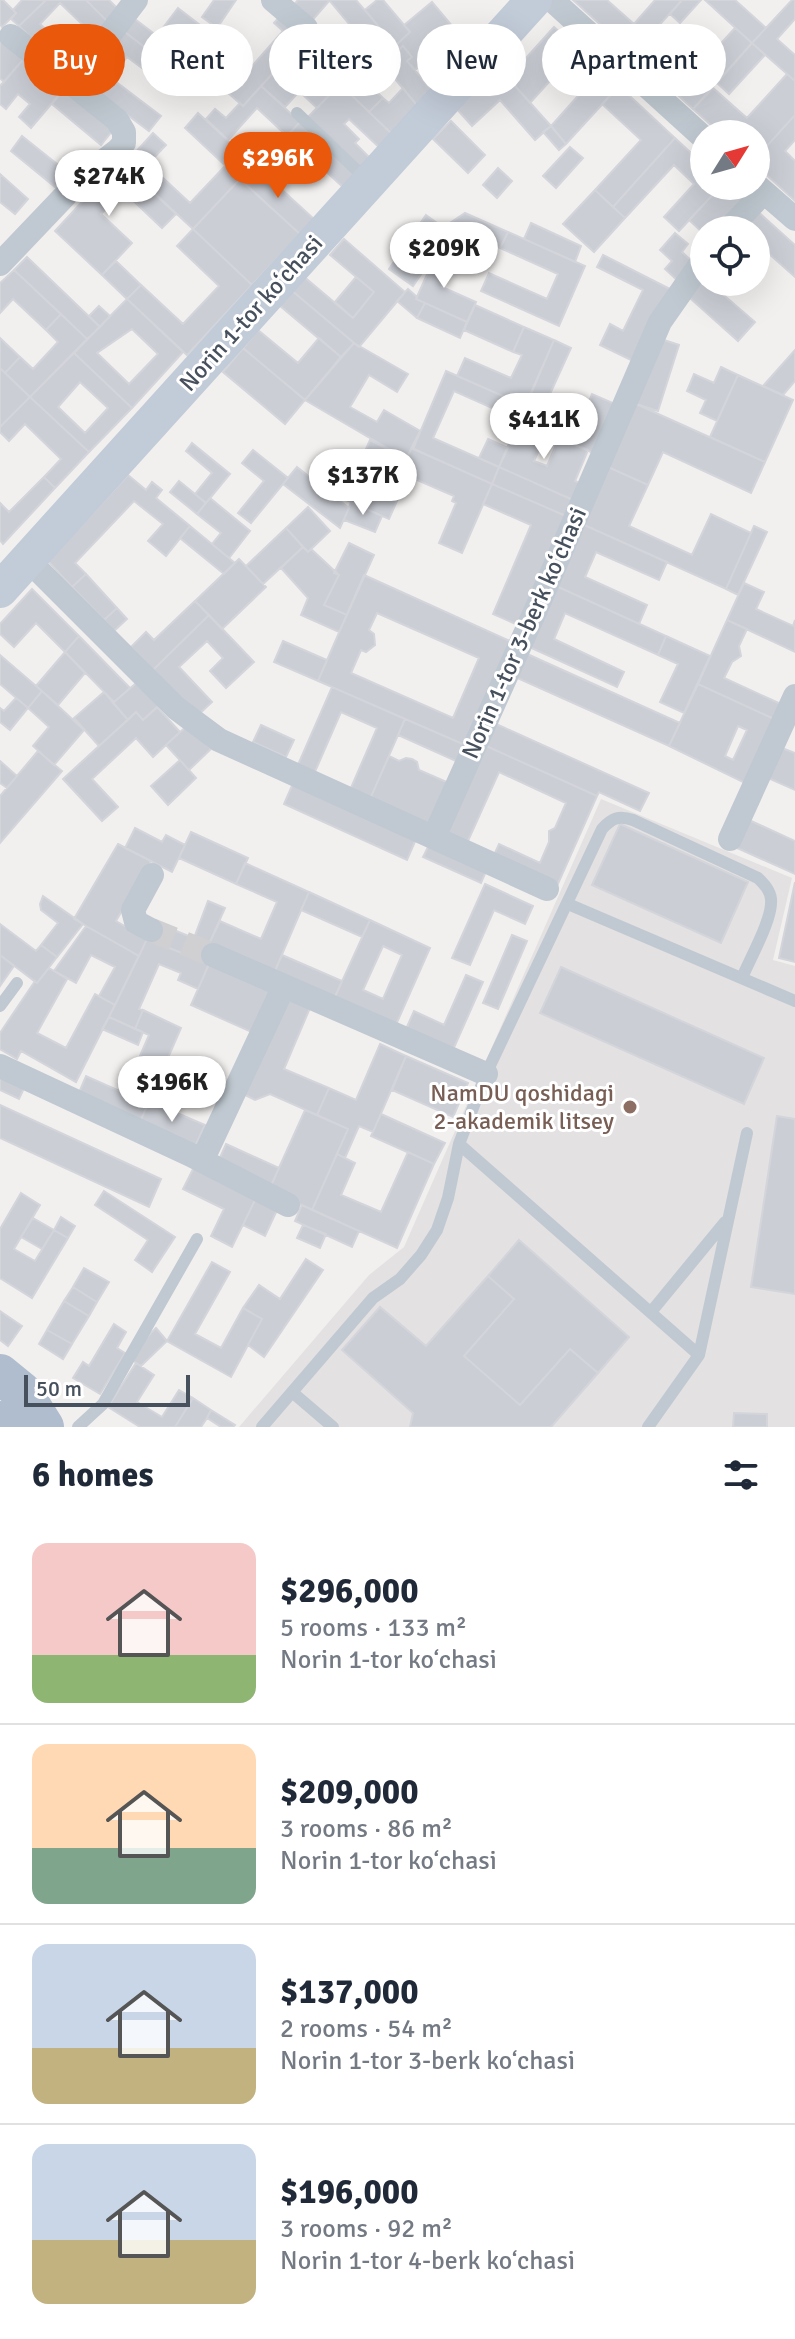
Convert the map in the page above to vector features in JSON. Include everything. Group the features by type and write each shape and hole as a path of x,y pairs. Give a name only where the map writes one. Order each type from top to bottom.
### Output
{"main road":[{"path":"0,1374 22,1392 44,1427"},
{"path":"0,1421 14,1427"}],"street":[{"path":"118,24 136,0"},
{"path":"273,0 301,24"},
{"name":"Norin 1-tor koʻchasi","path":"10,572 534,0"},
{"path":"552,0 690,125"},
{"path":"11,36 24,46"},
{"path":"0,264 80,180 124,143 124,132 117,120 87,96"},
{"path":"770,197 795,219"},
{"path":"739,216 751,200"},
{"name":"Norin 1-tor 3-berk koʻchasi","path":"434,837 660,322 690,279"},
{"path":"10,572 208,732 248,755 547,889"},
{"path":"730,839 795,696"},
{"path":"151,930 136,922 133,910 152,875"},
{"path":"213,955 486,1074"},
{"path":"202,1161 284,986"},
{"path":"0,1066 288,1205"}],"lane":[{"path":"297,113 369,182"},
{"path":"262,1427 373,1298 400,1279 437,1230 448,1198 459,1144 486,1074 602,829 616,818 633,820 758,878 766,886 771,900 770,913 742,978"},
{"path":"568,904 795,1001"},
{"path":"0,1006 17,983"},
{"path":"648,1427 699,1355 747,1133"},
{"path":"459,1144 699,1355"},
{"path":"651,1312 729,1218"},
{"path":"78,1427 103,1404 197,1239"},
{"path":"292,1392 333,1427"}],"shaded area":[{"name":"NamDU qoshidagi 2-akademik litsey","path":"601,799 792,878 773,960 795,966 795,1427 239,1427 369,1275 404,1247"}],"building":[{"path":"0,0 16,13 2,27 0,24"},
{"path":"22,0 46,0 19,26 11,19 16,13 13,10"},
{"path":"46,0 86,0 110,24 82,24 60,3 40,24 24,24 24,31 19,26"},
{"path":"86,0 109,0 119,10 110,24"},
{"path":"214,0 236,0 220,24 212,24 202,17"},
{"path":"298,0 330,0 309,24 291,8"},
{"path":"329,0 356,0 377,24 349,24"},
{"path":"377,0 383,0 410,32 401,40 401,24 377,24 365,10"},
{"path":"573,0 607,0 634,24 600,24"},
{"path":"655,0 682,0 660,24 634,24"},
{"path":"682,0 701,0 680,23 670,14"},
{"path":"705,0 735,0 766,28 752,43"},
{"path":"795,0 795,19 777,39 795,55 795,81 752,43"},
{"path":"432,2 451,24 417,24 415,70 407,61 412,57 403,46 401,48 401,40 410,32 404,25"},
{"path":"178,8 199,24 166,24"},
{"path":"284,12 298,24 275,24"},
{"path":"127,13 141,24 141,44 125,32 125,24 119,24"},
{"path":"735,28 752,43 726,72 726,38"},
{"path":"125,32 141,44 141,67 127,57 125,60"},
{"path":"0,34 24,54 24,58 4,82 0,78"},
{"path":"542,40 542,90 530,103 524,96 526,58"},
{"path":"752,43 765,55 729,94 726,91 726,73"},
{"path":"403,46 412,57 407,61 417,73 417,96 433,96 420,109 401,86"},
{"path":"269,47 269,78 253,95 253,65"},
{"path":"24,58 24,96 58,96 31,128 19,117 30,104 18,94 6,109 0,104 0,86"},
{"path":"787,74 795,81 795,115 770,143 770,120 705,120 693,109 705,96 722,96 747,118"},
{"path":"269,77 269,93 261,86"},
{"path":"261,86 300,122 287,136 257,108 228,140 206,119 215,109 226,118"},
{"path":"403,88 420,109 394,136 369,112 383,98 389,103 396,96 401,96"},
{"path":"125,89 161,116 149,131 102,96 125,96"},
{"path":"58,96 72,96 113,130 101,145 52,104"},
{"path":"231,96 252,96 243,106"},
{"path":"272,96 295,96 285,107"},
{"path":"304,96 328,96 317,108"},
{"path":"328,96 352,96 394,136 382,150 349,119 344,124 359,139 355,143 372,160 363,170 308,117"},
{"path":"352,96 383,98 369,112"},
{"path":"467,96 524,96 551,126 535,140 500,100 472,126 455,107"},
{"path":"578,96 610,96 566,144 551,126"},
{"path":"610,96 630,96 675,138 613,207 595,190 641,140 602,104"},
{"path":"679,96 705,96 693,109"},
{"path":"198,113 257,167 243,182 185,128"},
{"path":"795,115 795,140 785,151 795,161 795,201 770,178 770,143"},
{"path":"451,121 485,155 468,173 433,139"},
{"path":"300,122 357,174 344,188 287,136"},
{"path":"551,126 566,144 559,150 543,132"},
{"path":"153,133 166,145 148,164 190,203 226,165 240,179 193,229 124,165"},
{"path":"22,136 67,172 55,187 11,151"},
{"path":"675,138 690,152 690,180 674,165 625,218 613,207"},
{"path":"570,147 583,158 556,188 543,176"},
{"path":"120,161 176,214 162,228 123,191 101,214 132,243 102,275 55,231"},
{"path":"257,167 314,219 300,234 243,182"},
{"path":"498,168 512,181 497,198 483,185"},
{"path":"0,174 28,199 15,214 0,202"},
{"path":"240,179 300,234 252,285 193,229"},
{"path":"690,188 690,200 708,200 679,231 664,217"},
{"path":"595,190 625,218 594,252 563,224"},
{"path":"708,200 744,202 731,216 693,216"},
{"path":"755,209 763,216 749,216"},
{"path":"465,213 508,232 500,248 466,233 455,258 438,250 450,223"},
{"path":"426,215 447,230 439,248 413,286 389,269"},
{"path":"770,222 795,245 795,277 770,255"},
{"path":"531,223 581,246 575,262 524,239"},
{"path":"193,229 252,285 187,355 127,299 141,285 183,324 219,286 177,246"},
{"path":"508,232 585,266 559,326 481,291 489,273 547,299 558,274 500,248"},
{"path":"675,233 688,244 682,252 690,259 690,265 677,280 665,269 672,261 660,250"},
{"path":"344,239 405,292 359,347 291,290 303,276 353,318 374,292 330,255"},
{"path":"438,250 455,258 442,287 476,302 467,322 416,299"},
{"path":"603,255 670,289 635,362 600,345 610,324 623,331 643,290 597,267"},
{"path":"27,257 100,327 87,339 14,270"},
{"path":"116,261 141,285 127,299 102,275"},
{"path":"14,270 61,314 46,330 13,299 0,313 0,283"},
{"path":"356,277 374,292 353,318 335,302"},
{"path":"690,282 690,296 725,296 755,322 738,341 682,291"},
{"path":"408,289 416,299 425,303 417,318 397,301"},
{"path":"291,290 354,343 341,357 279,305"},
{"path":"127,299 183,352 132,408 74,353","holes":["132,329 158,354 129,384 97,353"]},
{"path":"425,303 467,322 460,338 417,318"},
{"path":"475,305 524,327 513,352 464,330"},
{"path":"99,306 110,316 100,327 89,316"},
{"path":"61,314 87,339 30,397 5,373 20,357 33,369 58,342 46,330"},
{"path":"524,327 554,340 526,406 457,376 465,358 511,378 522,355 513,352"},
{"path":"258,330 298,363 319,338 341,357 305,400 243,348"},
{"path":"0,338 20,357 5,373 0,368"},
{"path":"658,338 679,345 658,411 636,404"},
{"path":"554,340 571,348 550,394 586,409 592,394 615,404 593,453 519,420"},
{"path":"354,343 408,374 397,392 369,375 350,407 377,422 384,410 420,431 406,459 305,400"},
{"path":"243,348 305,400 285,424 223,372"},
{"path":"795,350 795,381 783,395 763,386"},
{"path":"74,353 132,408 89,452 30,397","holes":["80,382 108,408 85,433 58,407"]},
{"path":"721,367 738,375 717,421 700,413 706,400 687,391 694,374 714,383"},
{"path":"0,368 30,397 0,427"},
{"path":"446,371 526,406 519,420 454,391 433,438 499,467 492,484 413,449"},
{"path":"738,375 793,400 765,462 710,437"},
{"path":"30,397 89,452 55,488 44,477 61,459 25,424 9,441 0,432 0,427"},
{"path":"636,404 765,462 751,493 663,452 648,485 608,467"},
{"path":"519,420 547,432 534,461 547,466 559,438 588,450 575,481 580,483 573,500 499,467"},
{"path":"488,439 508,448 499,467 479,458"},
{"path":"370,440 406,459 412,448 492,484 462,553 439,543 456,503 452,501 454,496 408,476 389,519 344,499"},
{"path":"192,443 230,474 206,503 195,494 212,473 186,451"},
{"path":"253,450 288,478 251,523 238,513 264,481 242,463"},
{"path":"297,467 349,508 340,528 283,484"},
{"path":"499,467 573,500 566,516 492,484"},
{"path":"608,467 648,485 629,526 692,555 711,514 751,533 726,589 582,524"},
{"path":"128,475 146,490 152,482 162,490 156,498 190,526 166,556 148,541 163,524 134,501 75,563 86,574 72,587 48,561"},
{"path":"44,477 55,488 3,544 0,540 0,503 9,512"},
{"path":"179,481 206,503 197,514 170,492"},
{"path":"492,484 566,516 518,625 493,614 531,525 483,504"},
{"path":"210,498 250,531 229,558 212,544 221,533 197,514"},
{"path":"351,502 382,516 375,532 344,520"},
{"path":"308,507 330,531 308,552 286,528"},
{"path":"582,524 667,562 659,580 596,552 585,577 647,605 639,624 554,585"},
{"path":"190,526 235,563 224,574 180,538"},
{"path":"754,526 767,532 738,595 726,589"},
{"path":"286,528 303,547 263,584 246,566"},
{"path":"349,543 374,555 347,615 324,605 339,575 334,573"},
{"path":"303,547 308,552 311,549 339,575 324,605 347,615 339,632 301,615 308,598 281,568"},
{"path":"239,559 266,587 222,629 195,601"},
{"path":"86,574 117,608 104,620 72,587"},
{"path":"364,575 512,642 465,745 318,681","holes":["377,613 479,658 453,718 351,673 361,650 366,652 375,645 374,634 369,630"]},
{"path":"744,583 764,592 756,609 793,626 795,620 795,652 727,620"},
{"path":"554,585 666,636 658,655 565,613 554,639 624,672 617,687 527,646"},
{"path":"32,589 79,636 65,652 36,623 14,647 0,634 0,624"},
{"path":"195,601 209,615 153,670 131,647 146,632 154,640"},
{"path":"117,608 127,619 114,631 104,620"},
{"path":"209,615 254,662 226,688 210,671 223,658 207,641 179,667 212,702 197,716 153,670"},
{"path":"727,620 747,629 739,646 741,656 732,662 724,678 781,704 774,719 698,684"},
{"path":"79,636 130,688 114,702 65,652"},
{"path":"666,636 710,656 684,713 660,702 678,664 658,655"},
{"path":"283,641 327,660 318,681 274,662"},
{"path":"65,652 85,673 58,705 36,686"},
{"path":"525,653 680,723 669,746 515,677"},
{"path":"0,655 42,691 28,708 0,684"},
{"path":"141,679 162,703 143,720 136,712 128,720 113,703"},
{"path":"698,684 774,719 747,784 669,746","holes":["738,726 747,730 733,760 725,756"]},
{"path":"332,687 405,719 370,799 350,790 377,728 341,712 314,774 297,767"},
{"path":"42,691 84,730 54,765 33,746 49,727 28,708"},
{"path":"104,692 128,720 99,746 74,718"},
{"path":"16,698 28,708 10,730 0,722 0,708 4,711"},
{"path":"157,707 180,732 153,757 136,738 92,779 118,807 102,821 63,779 136,712 143,720"},
{"path":"405,719 465,745 458,762 398,735"},
{"path":"494,723 649,793 640,811 599,792 597,796 484,745"},
{"path":"189,724 211,749 189,770 166,745"},
{"path":"261,725 294,740 286,757 253,742"},
{"path":"484,745 597,796 557,886 493,857 499,844 540,863 549,842 549,831 555,828 566,803 499,772 468,841 446,831"},
{"path":"782,748 795,753 795,790 768,778"},
{"path":"38,751 62,771 0,843 0,796"},
{"path":"389,756 399,761 412,759 417,762 419,770 449,783 430,826 370,799"},
{"path":"180,760 196,778 168,805 151,786"},
{"path":"0,761 17,776 7,788 0,783"},
{"path":"294,781 417,837 407,860 284,804"},
{"path":"749,820 795,841 795,874 737,848"},
{"path":"620,824 748,882 721,943 592,885"},
{"path":"135,828 162,842 166,835 185,845 172,872 125,848"},
{"path":"191,832 248,858 236,884 179,858"},
{"path":"430,843 487,869 481,883 423,857"},
{"path":"118,844 151,861 116,921 147,939 139,956 74,919"},
{"path":"245,863 309,892 274,973 209,944 220,921 261,939 277,902 236,884"},
{"path":"795,882 795,962 779,958"},
{"path":"485,884 533,906 525,924 494,910 470,965 452,958"},
{"path":"309,892 370,920 362,937 301,910"},
{"path":"43,896 83,924 57,957 41,945 58,923 41,910"},
{"path":"208,901 225,908 209,944 194,938"},
{"path":"370,920 430,948 395,1027 334,999","holes":["383,946 402,955 383,999 363,990"]},
{"path":"154,922 216,947 209,964 147,939"},
{"path":"0,924 36,951 41,945 57,957 37,983 0,955"},
{"path":"86,926 139,956 115,1005 99,996 115,967 91,955 76,983 54,971"},
{"path":"512,935 527,941 498,1009 483,1003"},
{"path":"147,939 209,964 198,989 178,980 181,973 159,964 139,1009 143,1010 135,1029 109,1017"},
{"path":"0,955 14,966 0,986"},
{"path":"282,955 342,981 334,999 274,973"},
{"path":"209,964 274,993 256,1034 191,1005"},
{"path":"561,967 764,1058 744,1104 540,1013"},
{"path":"49,968 67,979 37,1033 66,1048 95,994 115,1005 76,1082 21,1051 17,1059 0,1049 0,1033 35,981 37,983"},
{"path":"466,975 483,982 453,1050 406,1029 414,1011 444,1025"},
{"path":"285,997 310,1008 284,1069 329,1088 317,1115 270,1094 255,1100 243,1094"},
{"path":"143,1010 181,1028 140,1122 78,1095 86,1076 124,1093 149,1035 135,1029"},
{"path":"109,1017 143,1032 138,1045 102,1029"},
{"path":"380,1044 406,1056 373,1132 359,1126 345,1158 337,1154 348,1129 317,1115 329,1088 356,1100"},
{"path":"406,1056 468,1083 453,1117 392,1090"},
{"path":"0,1074 25,1086 19,1099 0,1090"},
{"path":"149,1101 205,1125 195,1146 140,1122"},
{"path":"0,1105 161,1179 149,1207 0,1138"},
{"path":"305,1110 348,1129 312,1210 269,1190"},
{"path":"381,1114 445,1143 434,1164 371,1136"},
{"path":"777,1116 795,1119 795,1294 751,1287"},
{"path":"226,1144 279,1168 271,1186 218,1162"},
{"path":"408,1152 434,1164 397,1248 312,1210 337,1154 355,1163 341,1195 381,1212"},
{"path":"195,1165 257,1196 232,1247 211,1236 224,1209 183,1189"},
{"path":"104,1191 175,1237 152,1272 135,1260 148,1240 95,1205"},
{"path":"21,1193 40,1205 14,1249 35,1261 54,1230 68,1238 32,1298 0,1278 0,1229"},
{"path":"257,1196 279,1206 265,1236 243,1225"},
{"path":"302,1205 359,1231 352,1247 295,1221"},
{"path":"61,1217 75,1226 68,1238 54,1230"},
{"path":"33,1218 54,1230 42,1249 21,1237"},
{"path":"303,1225 326,1234 320,1248 297,1238"},
{"path":"519,1240 629,1337 598,1373 570,1349 520,1405 464,1356 514,1299 488,1276"},
{"path":"306,1259 323,1270 264,1357 248,1345 262,1319 243,1308 259,1285 280,1299"},
{"path":"212,1262 230,1272 195,1334 221,1348 243,1308 262,1319 231,1377 167,1341"},
{"path":"84,1268 109,1282 97,1302 73,1287"},
{"path":"488,1276 514,1299 464,1356 520,1405 570,1349 598,1373 551,1427 410,1427 413,1413 342,1350 380,1307 426,1346"},
{"path":"73,1287 97,1302 89,1316 64,1301"},
{"path":"64,1301 89,1316 72,1344 47,1330"},
{"path":"0,1311 22,1326 8,1346 0,1340"},
{"path":"114,1324 126,1332 117,1348 125,1353 100,1394 73,1378 83,1362 89,1366"},
{"path":"156,1328 167,1341 141,1366 132,1360 142,1342"},
{"path":"47,1330 72,1344 63,1359 39,1344"},
{"path":"136,1363 154,1375 137,1402 162,1417 179,1390 193,1398 175,1427 140,1427 108,1407"},
{"path":"193,1398 211,1410 207,1418 201,1427 175,1427"},
{"path":"211,1410 235,1425 221,1427 207,1418"},
{"path":"734,1413 767,1414 767,1427 733,1427"}],"tunnel":[{"path":"151,930 213,955"}],"place":[{"name":"NamDU qoshidagi 2-akademik litsey","path":"630,1107"}]}
